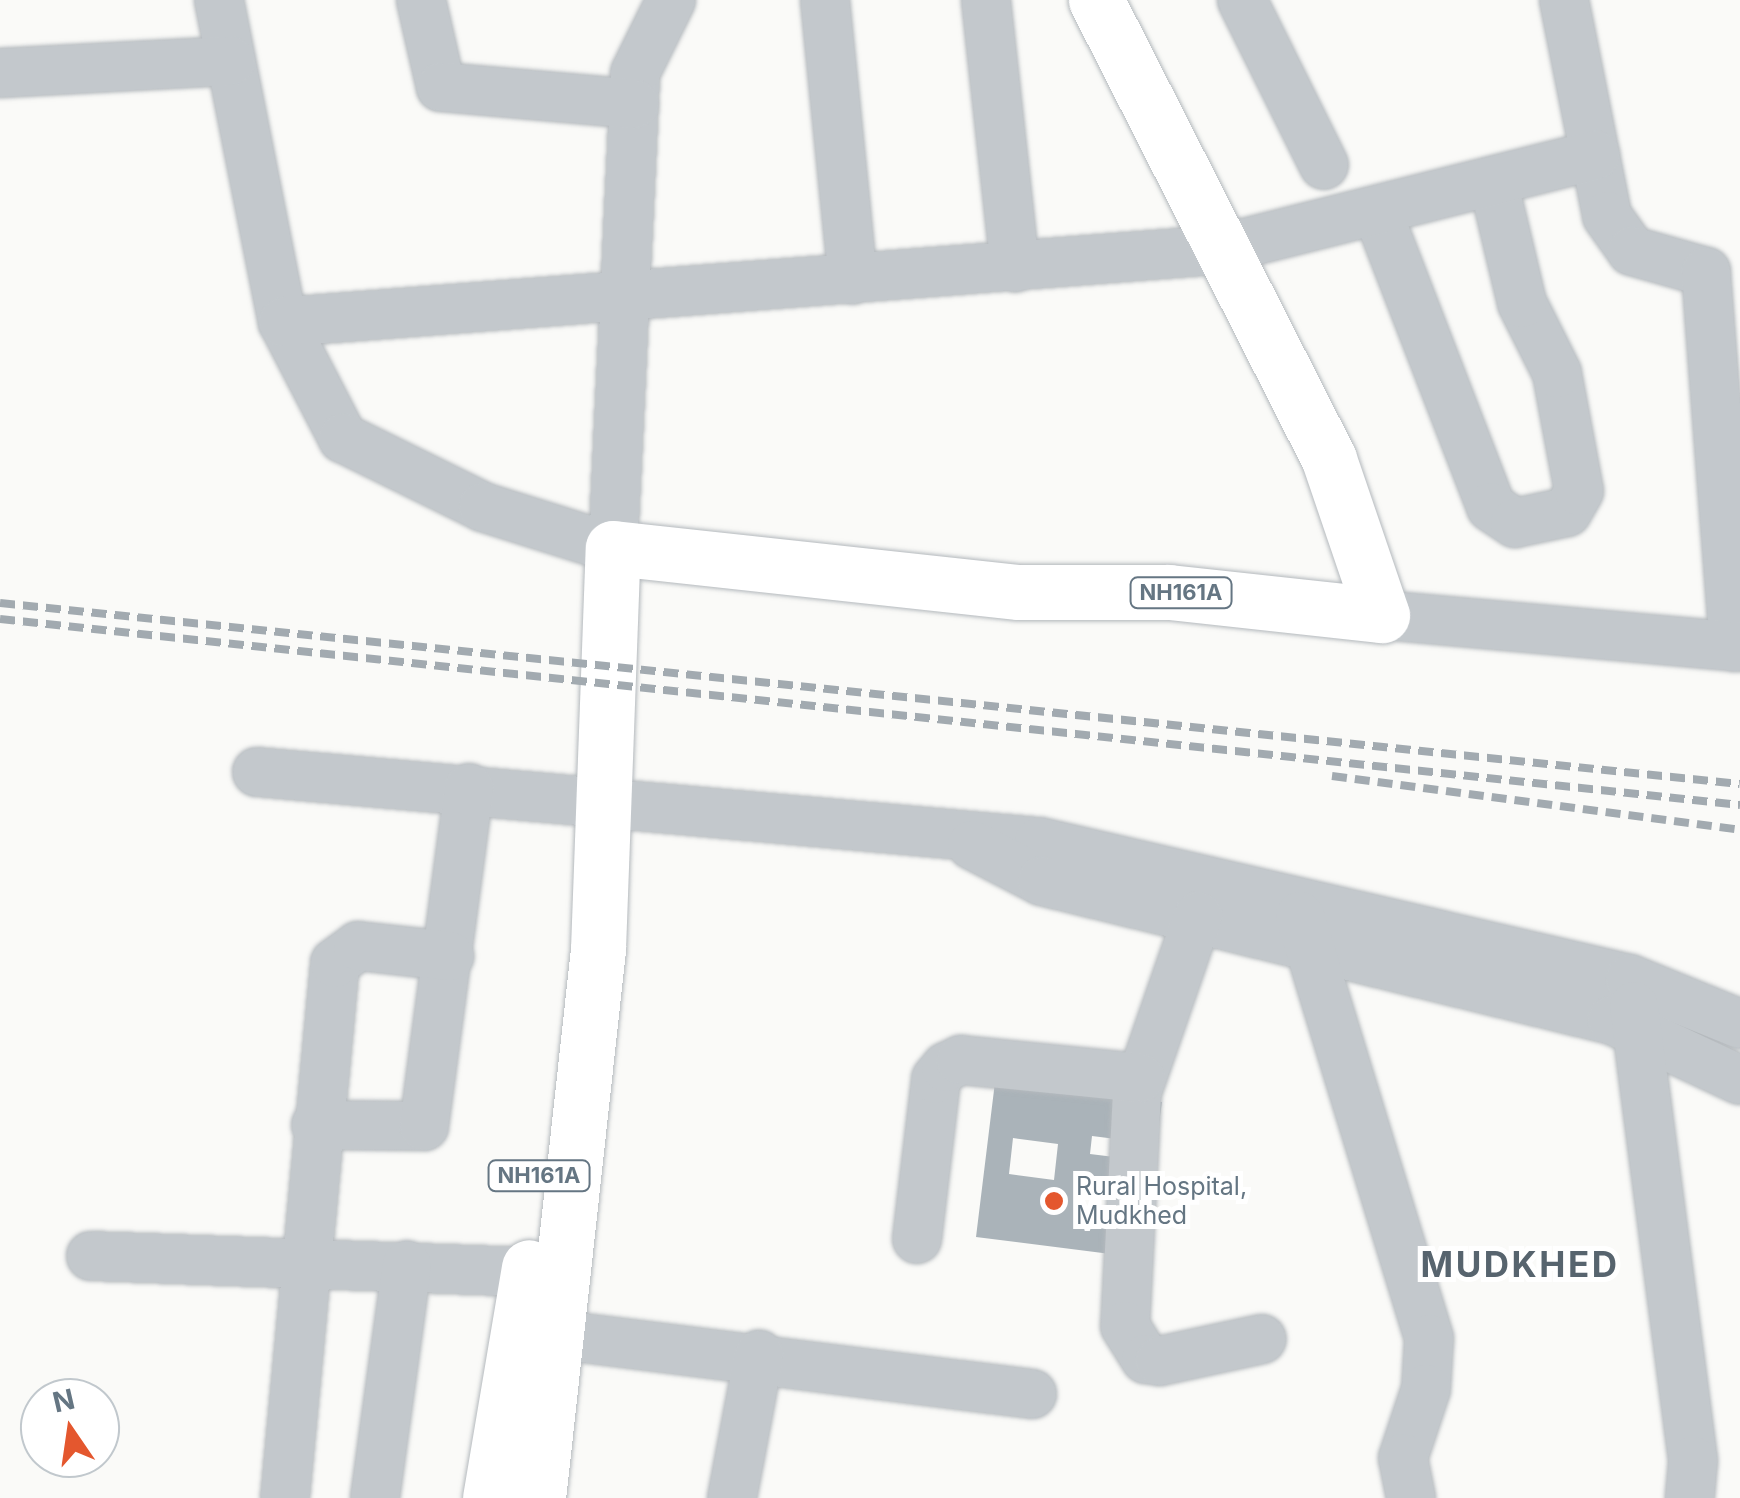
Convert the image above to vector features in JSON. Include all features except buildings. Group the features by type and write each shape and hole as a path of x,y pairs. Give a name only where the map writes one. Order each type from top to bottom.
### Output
{"highway":[{"path":"1096,0 1217,250 1329,459 1382,615"},
{"name":"NH161A","path":"538,1498 538,1332 602,858 613,548 1018,592 1169,592 1382,615"},
{"name":"NH161A","path":"490,1498 538,1332"}],"street":[{"path":"220,0 283,322 342,438 483,507 613,548 635,73 671,0"},
{"path":"421,0 441,87 634,104"},
{"path":"825,0 853,280"},
{"path":"986,0 1015,267"},
{"path":"1242,0 1324,165"},
{"path":"1382,615 1737,647 1706,272 1632,251 1607,216 1564,0"},
{"path":"0,73 231,61"},
{"path":"283,322 626,300 1217,250 1595,154"},
{"path":"1377,212 1491,507 1515,524 1566,512 1579,492 1557,373 1522,303 1493,181"},
{"path":"257,772 606,798 1040,842 1301,919 1637,1029 1740,1080"},
{"path":"316,1125 424,1126 470,788"},
{"path":"948,833 1042,880 1198,916 1301,919 1630,979 1740,1024"},
{"path":"1198,916 1140,1078 1125,1326 1146,1359 1160,1361 1262,1339"},
{"path":"1301,919 1429,1339 1426,1389 1404,1458 1410,1498"},
{"path":"285,1498 300,1259 342,953 358,946 449,956"},
{"path":"1630,979 1694,1460 1690,1498"},
{"path":"917,1240 936,1079 946,1067 961,1060 1140,1078"},
{"path":"91,1256 300,1259 545,1272"},
{"path":"375,1498 407,1265"},
{"path":"538,1332 759,1354 1032,1394"},
{"path":"732,1498 759,1354"}],"railway":[{"path":"0,603 1740,784"},
{"path":"0,619 1740,805"},
{"path":"1332,776 1740,830"}],"place":[{"name":"Rural Hospital, Mudkhed","path":"1054,1201"}],"district":[{"name":"MUDKHED","path":"1520,1264"}]}
